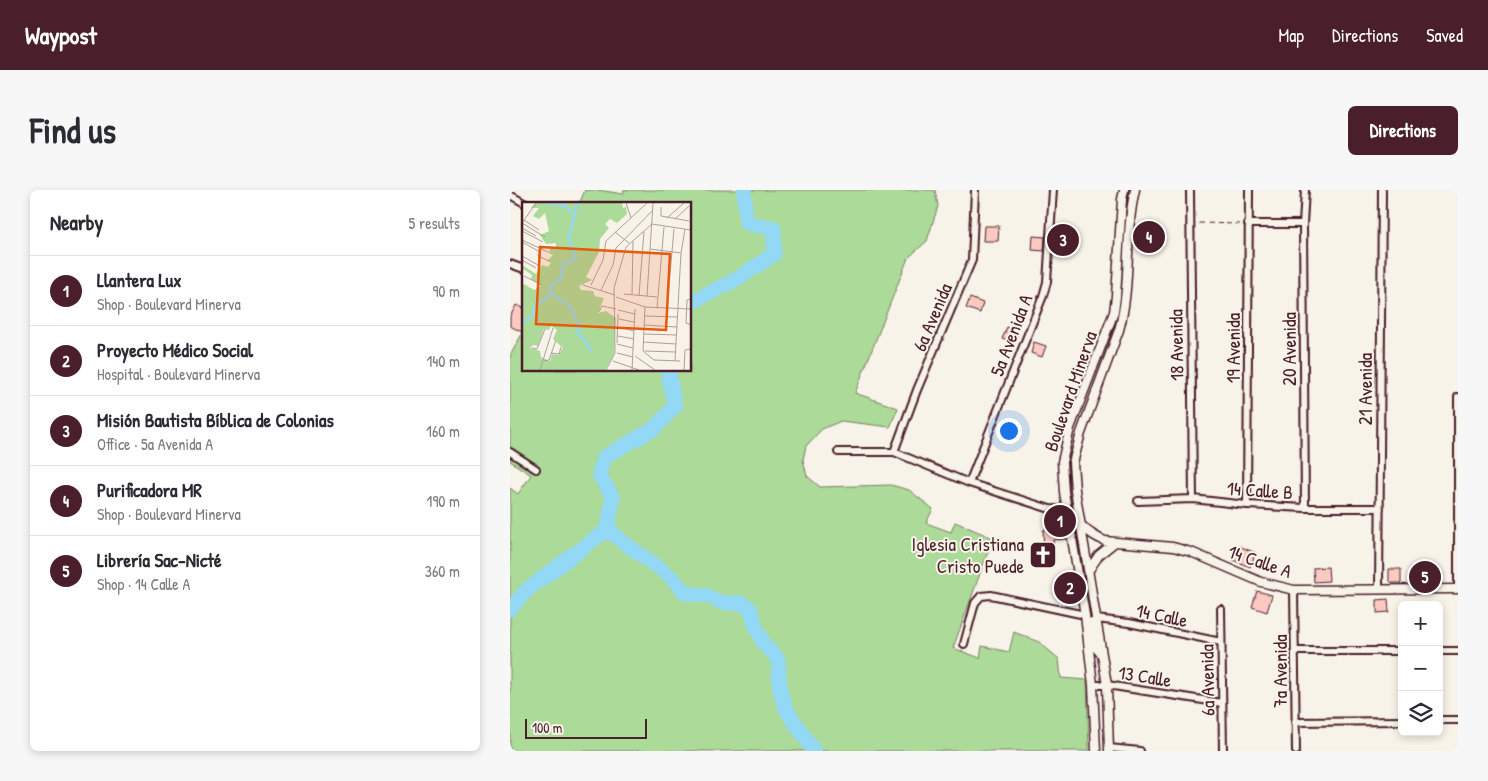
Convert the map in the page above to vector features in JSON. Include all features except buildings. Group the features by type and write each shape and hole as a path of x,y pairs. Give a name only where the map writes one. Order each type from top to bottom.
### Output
{"street":[{"name":"6a Avenida","path":"894,452 917,390 972,260 975,190"},
{"name":"5a Avenida A","path":"969,483 1043,296 1046,282 1053,190"},
{"name":"Boulevard Minerva","path":"1096,751 1093,685 1085,615 1062,475 1062,462 1070,428 1114,312 1121,208 1124,190"},
{"name":"Boulevard Minerva","path":"1109,749 1107,685 1073,463 1081,433 1124,313 1127,253 1132,200 1135,190"},
{"name":"18 Avenida","path":"1190,190 1193,500"},
{"name":"19 Avenida","path":"1248,505 1249,190"},
{"name":"20 Avenida","path":"1305,190 1303,224 1305,508"},
{"name":"21 Avenida","path":"1379,589 1382,190"},
{"path":"510,196 522,202"},
{"path":"1248,224 1303,224"},
{"path":"510,264 522,268"},
{"path":"1458,397 1458,589"},
{"path":"510,452 536,469"},
{"path":"838,452 894,452 969,483 1050,509 1068,510"},
{"name":"14 Calle B","path":"1138,500 1193,500 1305,508 1380,508"},
{"name":"14 Calle A","path":"1081,524 1096,538 1105,541 1173,547 1191,552 1261,582 1294,590 1458,589"},
{"path":"1089,570 1099,554 1114,543"},
{"name":"7a Avenida","path":"1294,590 1296,751"},
{"path":"964,644 975,603 981,596 991,595 1085,615 1090,624 1096,648 1102,655"},
{"name":"6a Avenida","path":"1221,609 1223,751"},
{"name":"14 Calle","path":"1096,618 1222,642"},
{"path":"1295,651 1398,651"},
{"path":"1443,651 1458,651"},
{"name":"13 Calle","path":"1093,685 1107,685 1222,703"},
{"path":"1443,720 1458,720"},
{"path":"1295,722 1398,721"},
{"path":"1109,749 1140,751"}],"path":[{"path":"1190,223 1248,224"}],"green space":[{"path":"585,190 623,194 624,190 935,190 938,206 927,241 908,258 855,393 898,408 890,427 841,421 822,429 806,446 803,460 807,476 820,487 891,485 909,490 933,509 926,523 951,532 955,522 993,538 953,648 980,658 982,646 1009,652 1014,632 1039,642 1059,659 1061,678 1087,680 1089,751 510,751 510,488 518,494 531,475 510,461 510,356 522,334 522,371 691,371 691,202 580,202"}],"waterway":[{"path":"691,302 739,278 774,254 774,228 746,223 744,190"},
{"path":"668,371 675,406 655,428 604,457 599,475 613,497 608,529 670,576 686,593 707,596 722,603 742,603 751,610 764,644 778,659 780,690 786,709 814,751"},
{"path":"510,609 528,589 608,529"}],"place":[{"name":"Purificadora MR","path":"1149,237"},
{"name":"Misión Bautista Bíblica de Colonias","path":"1063,240"},
{"name":"Llantera Lux","path":"1060,521"},
{"name":"Iglesia Cristiana Cristo Puede","path":"1043,555"},
{"name":"Librería Sac-Nicté","path":"1425,577"},
{"name":"Proyecto Médico Social","path":"1070,588"}]}
